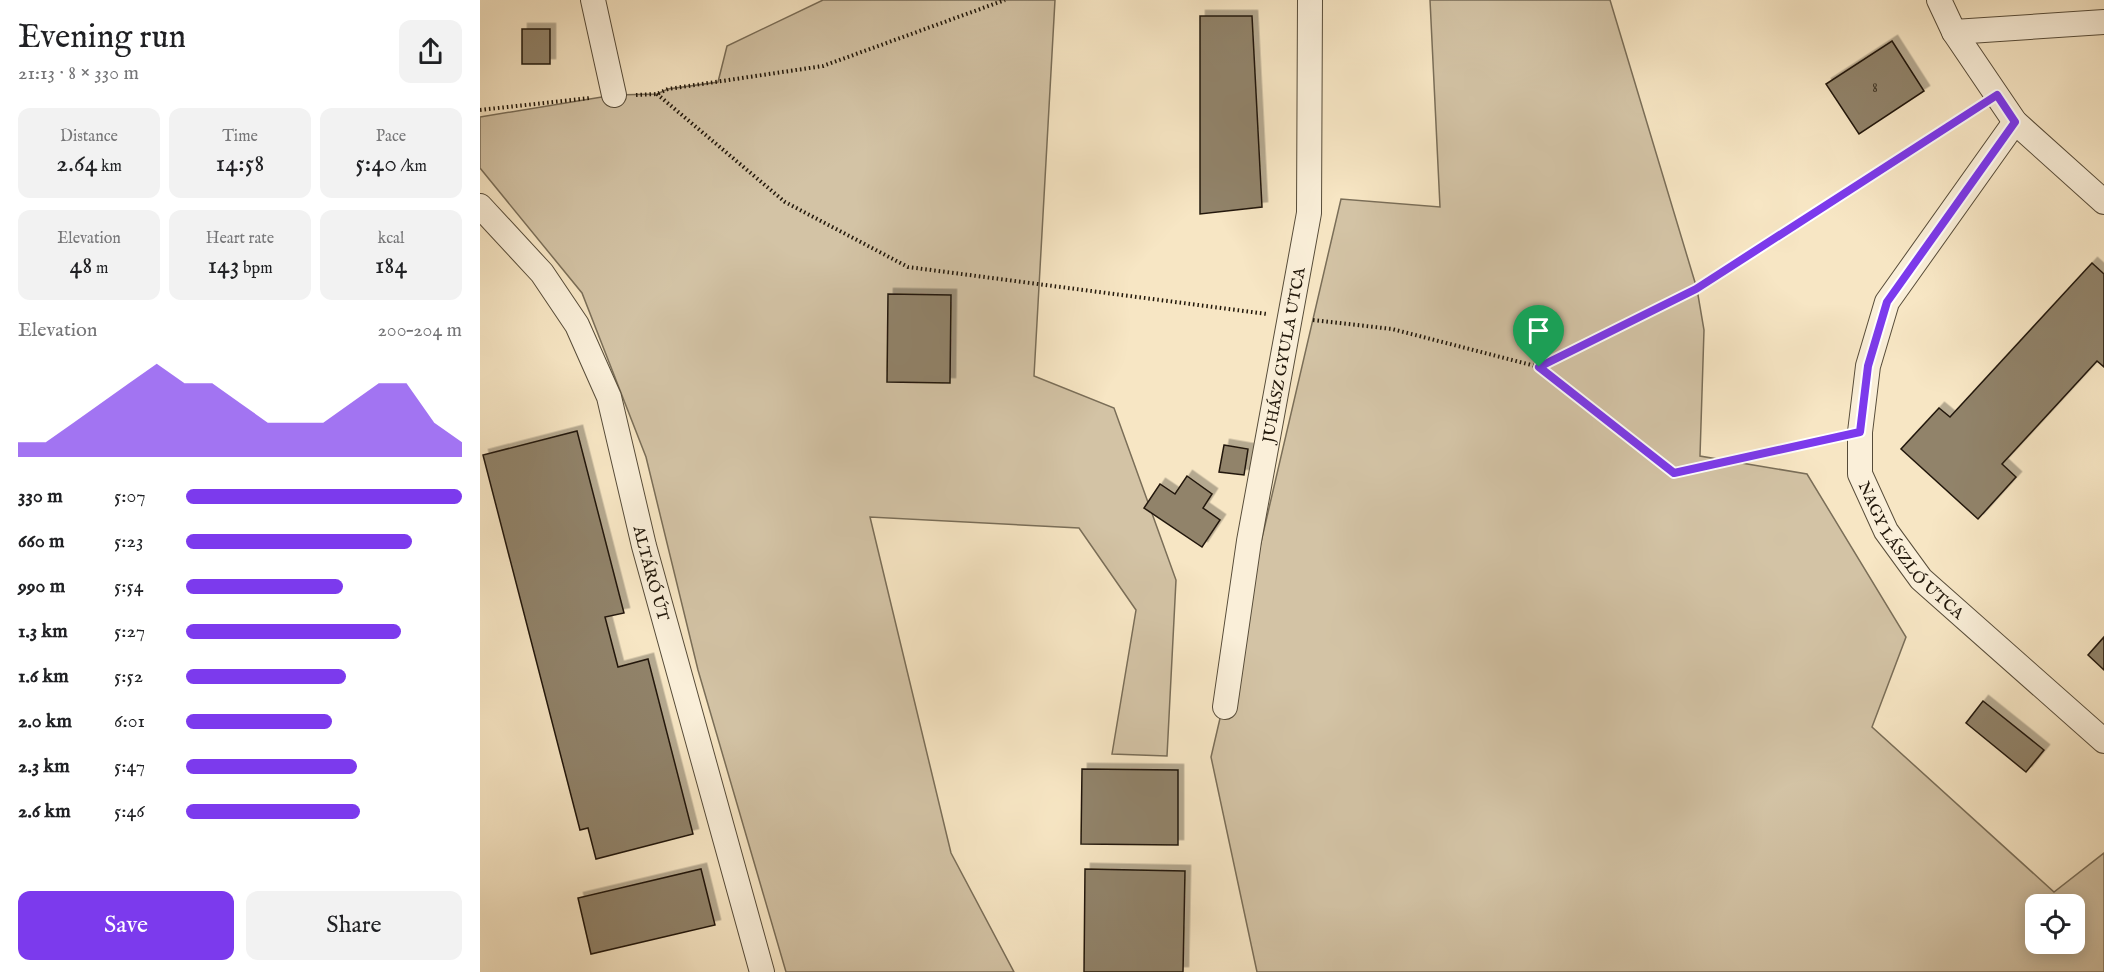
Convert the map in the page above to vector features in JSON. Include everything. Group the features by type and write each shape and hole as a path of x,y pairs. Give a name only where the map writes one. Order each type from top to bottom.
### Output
{"street":[{"path":"593,0 614,95"},
{"name":"JUHÁSZ GYULA UTCA","path":"1225,707 1249,541 1309,213 1310,0"},
{"path":"1939,0 1954,32 2015,122 2104,202"},
{"path":"1954,32 2104,22"},
{"name":"NAGY LÁSZLÓ UTCA","path":"2015,122 1887,302 1868,366 1860,432 1860,474 1886,531 1921,579 2104,741"},
{"name":"ALTÁRÓ ÚT","path":"480,206 542,273 577,325 609,397 644,546 762,972"}],"path":[{"path":"480,110 614,95 657,94 668,90 823,66 1005,0"},
{"path":"657,94 785,202 908,267 1392,329 1539,367 1674,473 1860,432"},
{"path":"1539,367 1696,289 1997,95"}],"shaded area":[{"path":"823,0 1055,0 1034,376 1114,408 1176,580 1167,756 1112,754 1136,610 1079,528 870,517 951,853 1014,972 786,972 698,670 646,457 582,293 480,168 480,117 614,95 657,94 668,89 718,82 727,46"},
{"path":"1430,0 1610,0 1697,289 1704,330 1700,456 1807,474 1906,637 1872,727 2054,892 2104,853 2104,972 1257,972 1211,757 1341,199 1440,207"}],"building":[{"path":"1200,16 1252,16 1262,207 1200,214"},
{"path":"522,29 550,29 550,64 522,64"},
{"path":"1892,41 1924,91 1859,134 1826,84"},
{"path":"2092,263 2104,274 2104,367 2097,361 2002,464 2016,477 1978,519 1901,449 1939,408 1950,417"},
{"path":"888,294 951,295 950,383 887,382"},
{"path":"577,431 624,613 605,617 618,667 648,659 693,834 596,859 588,828 580,830 483,455"},
{"path":"1224,445 1248,449 1244,475 1219,472"},
{"path":"1187,476 1212,494 1203,508 1220,520 1202,547 1144,508 1160,484 1175,494"},
{"path":"2104,637 2104,670 2088,655"},
{"path":"1983,701 2044,750 2026,772 1966,723"},
{"path":"1082,769 1178,770 1178,845 1081,844"},
{"path":"701,869 715,925 591,954 578,898"},
{"path":"1085,869 1185,871 1183,972 1084,972"}],"route":[{"path":"1997,95 2015,122 1887,302 1868,366 1860,432 1674,473 1539,367 1696,289 1997,95"}]}
